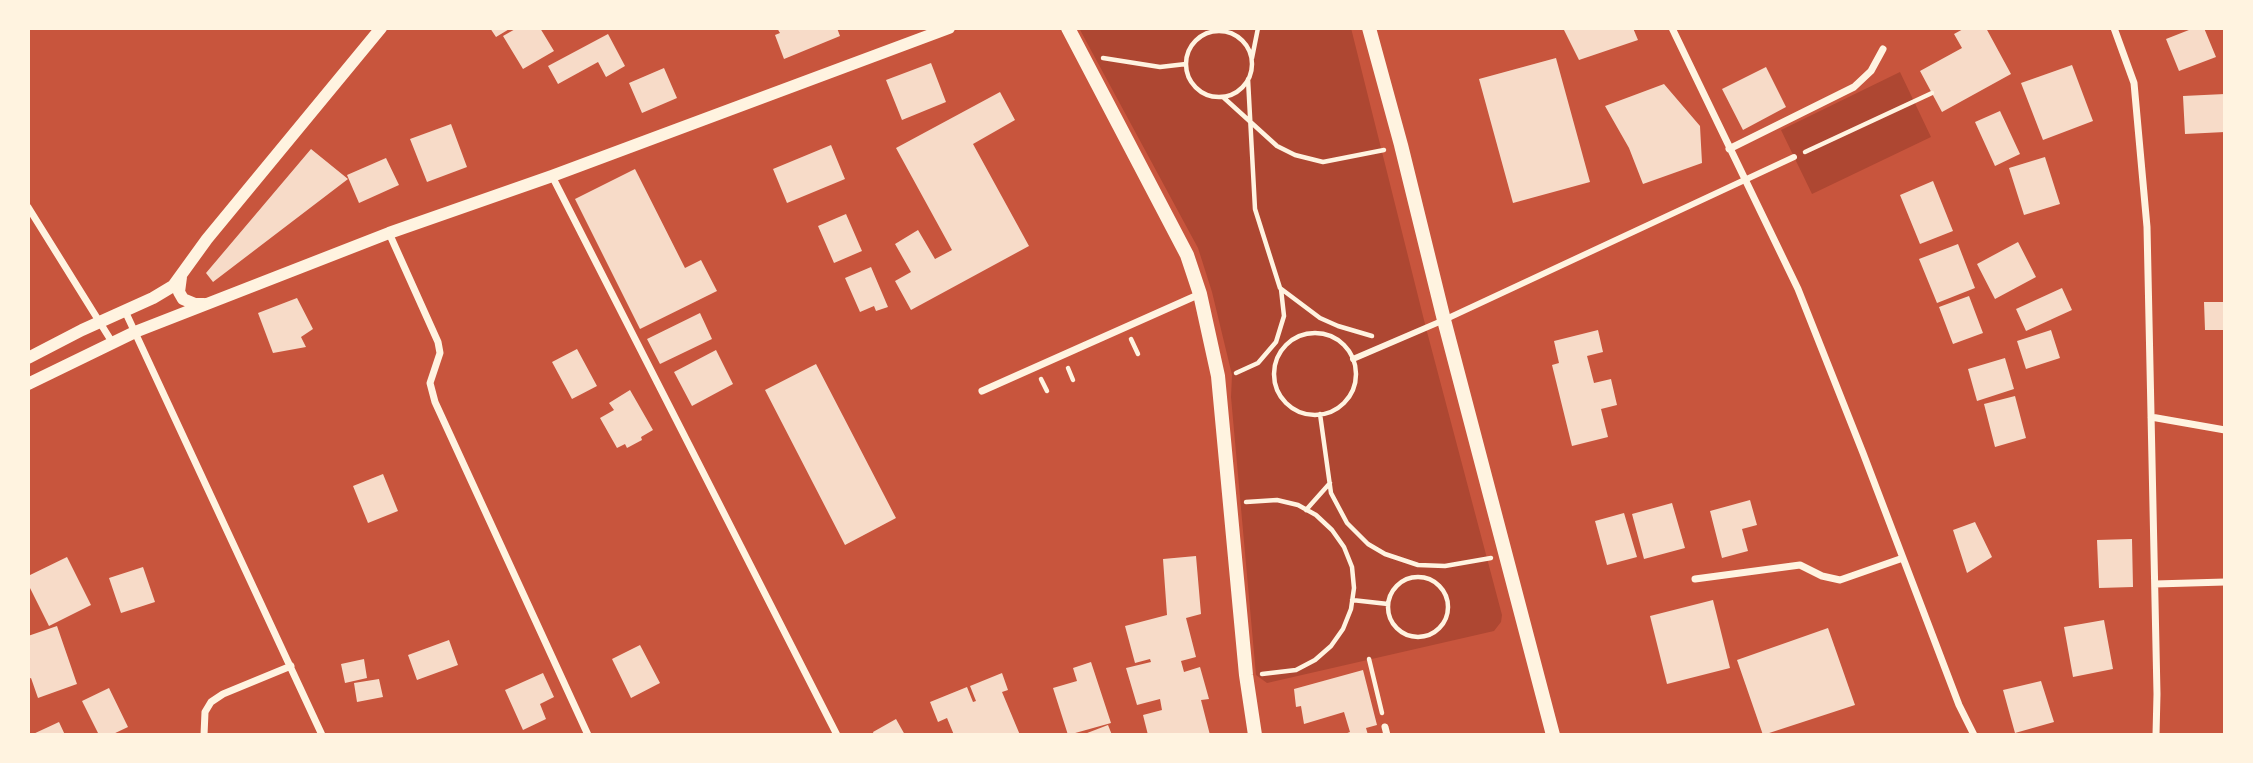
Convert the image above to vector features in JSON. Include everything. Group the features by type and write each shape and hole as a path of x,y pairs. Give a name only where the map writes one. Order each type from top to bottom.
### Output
{"main road":[{"path":"1068,28 1187,255 1199,294 1218,376 1246,675 1255,735"},
{"path":"1369,28 1553,735"}],"street":[{"path":"28,358 163,293 181,277 202,246 380,28"},
{"path":"28,384 112,342 209,302 389,233 552,176 948,28"},
{"path":"1672,28 1798,289 1959,705 1974,735"},
{"path":"2114,28 2134,83 2147,226 2156,735"},
{"path":"1729,149 1854,87 1871,71 1883,49"},
{"path":"1353,359 1444,320 1794,157"},
{"path":"552,176 837,735"},
{"path":"28,207 112,342"},
{"path":"389,233 438,342 440,353 430,383 435,402 588,735"},
{"path":"181,277 179,292 183,299 195,304 209,302"},
{"path":"982,391 1199,294"},
{"path":"125,311 323,735"},
{"path":"2151,417 2225,430"},
{"path":"1695,579 1801,565 1822,576 1840,580 1903,558"},
{"path":"2155,584 2225,582"},
{"path":"204,735 205,712 211,702 223,694 291,666"}],"path":[{"path":"1218,376 1232,375 1258,363 1273,346 1282,330 1284,316 1280,288 1255,209 1248,79 1258,28"},
{"path":"1252,58 1241,39 1221,30 1200,36 1192,43 1185,64 1193,84 1201,92 1222,97 1277,146 1295,155 1323,162 1401,145"},
{"path":"1081,54 1148,66 1185,64"},
{"path":"1222,97 1242,88 1248,79"},
{"path":"1794,157 1932,93"},
{"path":"1280,288 1305,309 1338,326 1392,342"},
{"path":"1334,337 1338,326"},
{"path":"1305,334 1334,337 1342,343 1353,359 1355,378 1349,397 1334,410 1320,414 1296,410 1281,397 1274,379 1274,369 1281,351 1287,343 1305,334"},
{"path":"1273,346 1281,351"},
{"path":"1320,414 1331,493 1358,536 1385,554 1418,565 1446,566 1505,554"},
{"path":"1306,510 1330,483"},
{"path":"1231,502 1277,500 1306,510 1332,530 1344,547 1352,567 1354,588 1343,629 1331,646 1315,660 1296,670 1246,675"},
{"path":"1417,577 1418,565"},
{"path":"1417,577 1435,582 1447,597 1448,616 1437,631 1419,638 1401,633 1389,618 1388,604 1392,590 1399,583 1417,577"},
{"path":"1352,600 1388,604"},
{"path":"1369,659 1386,731"}],"shaded area":[{"path":"1079,28 1351,28 1426,328 1502,615 1501,622 1494,631 1267,683 1256,675 1231,397 1232,375 1212,292 1198,248"},
{"path":"1900,72 1931,137 1812,194 1781,130"}],"building":[{"path":"490,28 511,28 496,37"},
{"path":"517,28 540,28 554,51 523,69 503,36"},
{"path":"777,28 837,28 840,36 784,59 775,35 780,33"},
{"path":"1563,28 1633,28 1638,40 1579,60"},
{"path":"1965,28 1986,28 2011,74 1942,112 1920,71 1962,48 1954,34"},
{"path":"2194,28 2204,28 2216,57 2179,71 2166,39"},
{"path":"608,34 625,66 606,77 598,62 558,84 548,66"},
{"path":"1556,58 1590,182 1513,203 1479,79"},
{"path":"931,63 946,102 902,120 886,80"},
{"path":"2072,65 2093,121 2043,140 2021,83"},
{"path":"1766,67 1786,107 1743,130 1722,89"},
{"path":"664,68 677,98 642,113 629,83"},
{"path":"1664,84 1700,126 1702,163 1643,184 1629,148 1605,106"},
{"path":"1000,92 1015,120 973,144 1029,246 911,310 895,281 911,272 895,244 918,230 935,259 952,250 896,148"},
{"path":"2225,94 2225,132 2185,134 2183,96"},
{"path":"2000,111 2020,154 1995,166 1975,122"},
{"path":"451,124 467,167 427,182 410,139"},
{"path":"831,145 845,179 787,203 773,169"},
{"path":"311,149 348,179 213,282 206,273"},
{"path":"2045,157 2060,204 2024,215 2009,168"},
{"path":"386,158 399,185 359,203 347,175"},
{"path":"635,169 685,268 701,260 717,291 640,329 575,199"},
{"path":"1933,181 1953,231 1920,244 1900,195"},
{"path":"846,214 862,251 834,263 818,226"},
{"path":"2018,242 2036,277 1995,299 1977,264"},
{"path":"1958,244 1975,288 1937,303 1919,259"},
{"path":"871,267 888,307 876,311 874,306 860,312 845,278"},
{"path":"2062,288 2072,310 2026,331 2016,309"},
{"path":"1969,296 1983,333 1953,344 1939,307"},
{"path":"297,298 313,329 301,337 306,347 273,353 258,313"},
{"path":"2204,302 2225,302 2225,330 2205,330"},
{"path":"700,313 712,339 660,364 647,339"},
{"path":"1598,330 1603,352 1587,356 1594,383 1611,379 1617,405 1601,409 1608,437 1572,446 1552,365 1559,363 1554,341"},
{"path":"2051,330 2060,358 2026,369 2017,341"},
{"path":"577,349 597,386 572,399 552,362"},
{"path":"716,350 733,384 692,406 674,372"},
{"path":"2005,358 2014,389 1977,401 1968,369"},
{"path":"816,364 896,518 845,545 765,390"},
{"path":"630,390 653,430 627,448 625,444 617,448 600,418 614,410 609,403"},
{"path":"2015,396 2026,438 1995,447 1984,404"},
{"path":"383,474 398,511 368,523 353,486"},
{"path":"1750,500 1757,525 1742,529 1748,551 1722,558 1710,511"},
{"path":"1672,503 1685,548 1644,559 1632,514"},
{"path":"1624,513 1637,557 1607,565 1595,521"},
{"path":"1975,522 1992,557 1967,573 1953,530"},
{"path":"2132,539 2133,587 2099,588 2097,540"},
{"path":"1196,556 1201,614 1186,618 1196,657 1181,661 1184,672 1200,667 1209,699 1201,700 1210,735 1148,735 1143,715 1162,710 1160,699 1137,705 1126,668 1151,662 1150,659 1135,663 1125,626 1167,615 1163,559"},
{"path":"67,557 91,605 49,626 28,584 28,576"},
{"path":"143,567 155,602 121,613 109,578"},
{"path":"1713,600 1730,668 1667,684 1650,616"},
{"path":"2104,620 2113,669 2073,677 2064,627"},
{"path":"57,626 77,684 38,698 31,678 28,679 28,636"},
{"path":"1828,628 1855,705 1763,735 1737,660"},
{"path":"449,640 458,665 417,680 408,655"},
{"path":"640,645 660,683 631,698 612,659"},
{"path":"364,659 367,678 345,683 341,664"},
{"path":"1091,662 1111,723 1068,735 1053,688 1077,681 1073,668"},
{"path":"1363,670 1377,725 1366,728 1368,735 1342,735 1350,732 1344,712 1304,724 1301,706 1296,707 1294,689"},
{"path":"543,673 554,697 540,704 546,719 523,730 505,690"},
{"path":"1002,673 1008,690 1002,692 1020,735 954,735 947,718 938,722 930,702 967,687 973,702 976,701 970,686"},
{"path":"379,679 383,697 357,702 354,683"},
{"path":"2041,681 2054,722 2015,733 2003,690"},
{"path":"109,688 128,727 111,735 99,735 82,701"},
{"path":"896,719 905,735 874,735 873,732"},
{"path":"59,722 65,735 31,735"},
{"path":"1108,725 1112,735 1082,735"}]}
